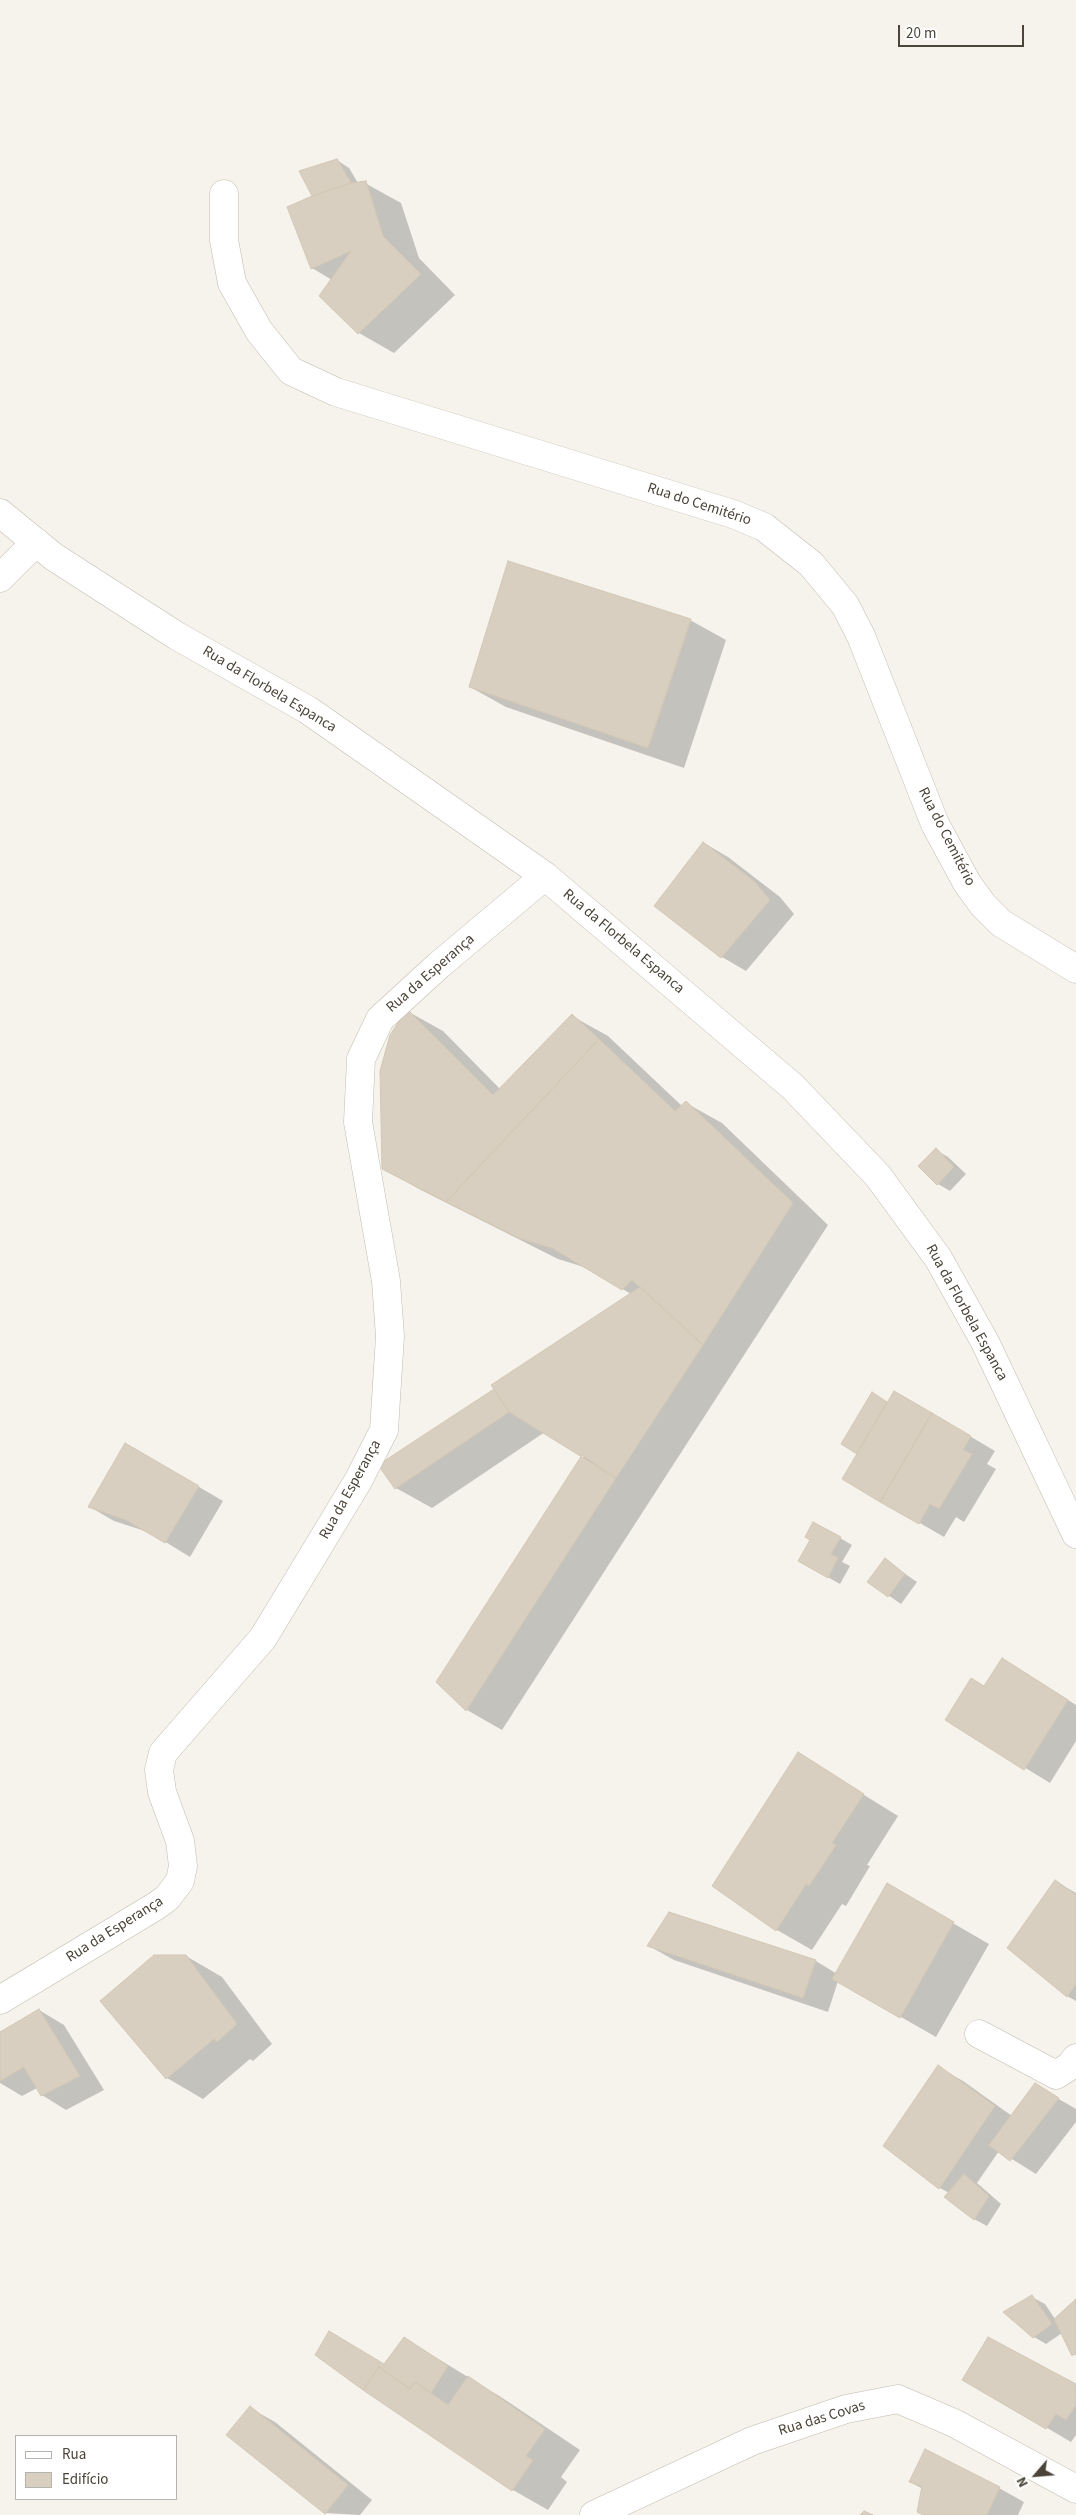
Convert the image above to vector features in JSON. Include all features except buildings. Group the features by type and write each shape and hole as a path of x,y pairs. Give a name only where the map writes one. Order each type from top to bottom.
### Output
{"street":[{"name":"Rua do Cemitério","path":"224,194 224,240 232,283 260,331 291,371 336,392 733,514 764,527 811,564 845,605 861,636 935,824 967,883 983,905 1001,924 1076,969"},
{"name":"Rua da Florbela Espanca","path":"0,513 54,557 177,636 308,710 545,876 793,1087 878,1176 938,1258 993,1359 1076,1534"},
{"path":"0,578 36,542"},
{"name":"Rua da Esperança","path":"0,2000 156,1906 167,1898 180,1882 183,1866 180,1841 162,1792 159,1770 163,1753 263,1638 358,1482 384,1430 390,1336 386,1281 358,1122 361,1059 380,1019 439,965 545,876"},
{"path":"978,2034 1056,2075 1070,2066 1076,2058"},
{"name":"Rua das Covas","path":"594,2515 752,2441 846,2409 898,2399 954,2422 1076,2489"}]}
